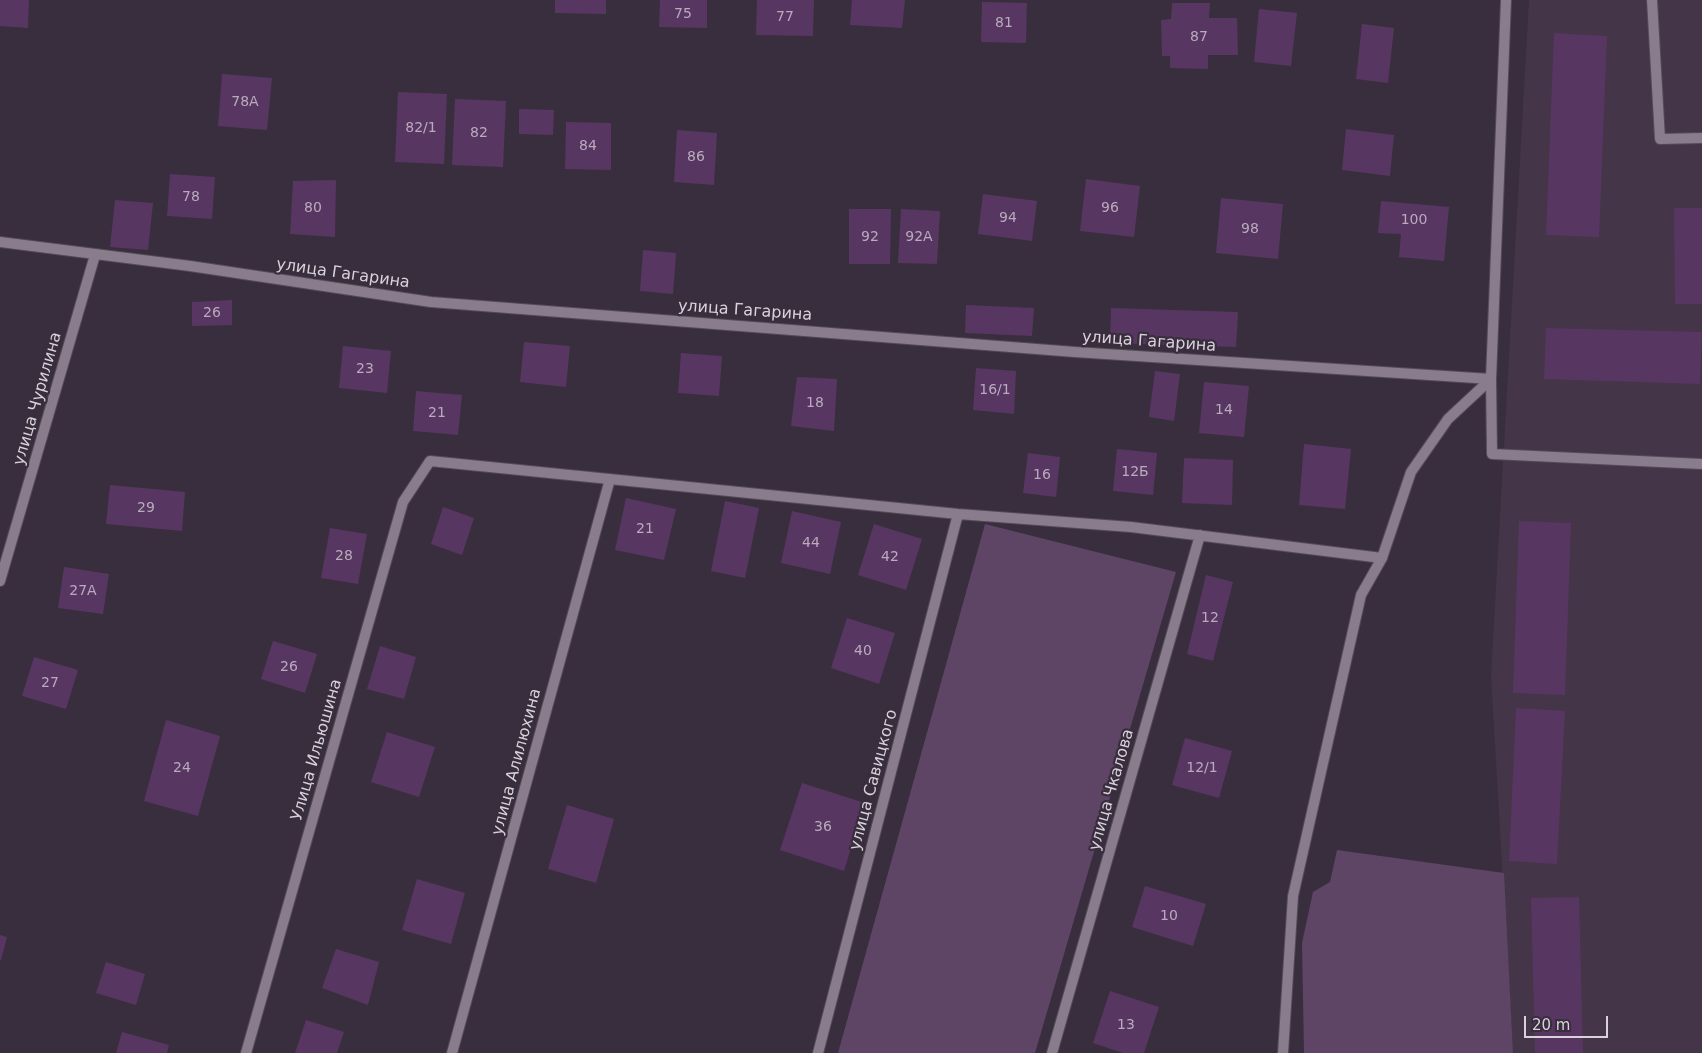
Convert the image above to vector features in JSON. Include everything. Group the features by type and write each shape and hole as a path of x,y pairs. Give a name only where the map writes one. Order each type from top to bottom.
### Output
{"street":[{"path":"1506,0 1491,378 1492,454 1702,464"},
{"path":"1652,0 1660,139 1702,138"},
{"name":"улица Гагарина","path":"0,242 190,266 431,302 1074,352 1491,378"},
{"name":"улица Чурилина","path":"0,581 95,255"},
{"path":"1283,1053 1293,896 1361,594 1382,558 1411,472 1448,419 1491,378"},
{"name":"Улица Ильюшина","path":"246,1053 403,502 430,461 610,479"},
{"path":"610,479 958,514 1122,526 1382,558"},
{"name":"улица Алилюхина","path":"452,1053 610,479"},
{"name":"улица Савицкого","path":"818,1053 958,514"},
{"name":"улица Чкалова","path":"1052,1053 1200,535"}],"shaded area":[{"path":"1529,0 1702,0 1702,1053 1513,1053 1491,676"},
{"path":"985,524 1176,572 1035,1053 838,1053"},
{"path":"1337,850 1504,873 1513,1053 1304,1053 1302,943 1313,892 1330,882"}],"building":[{"path":"0,0 29,0 28,28 0,26"},
{"path":"555,0 606,0 606,14 555,13"},
{"path":"660,0 707,0 707,28 659,27"},
{"path":"757,0 814,0 813,36 756,35"},
{"path":"852,0 905,0 902,28 850,25"},
{"path":"982,2 1027,3 1026,43 981,42"},
{"path":"1172,3 1210,3 1209,18 1237,18 1238,55 1208,55 1208,69 1170,68 1170,56 1162,56 1161,20 1171,19"},
{"path":"1259,9 1297,13 1291,66 1254,62"},
{"path":"1362,24 1394,28 1388,83 1356,79"},
{"path":"1554,33 1607,36 1599,237 1546,235"},
{"path":"222,74 272,78 267,130 218,126"},
{"path":"398,92 447,94 444,164 395,162"},
{"path":"455,99 506,101 503,167 452,165"},
{"path":"519,109 554,110 553,135 519,134"},
{"path":"566,122 611,123 611,170 565,169"},
{"path":"1346,129 1394,135 1390,176 1342,170"},
{"path":"677,130 717,133 714,185 674,182"},
{"path":"170,174 215,177 212,219 167,216"},
{"path":"1086,179 1140,186 1134,237 1080,231"},
{"path":"336,180 335,237 290,234 293,181"},
{"path":"983,194 1037,201 1032,241 978,234"},
{"path":"1221,198 1283,204 1278,259 1216,253"},
{"path":"115,200 153,203 148,250 110,247"},
{"path":"1381,201 1449,207 1444,261 1399,257 1401,234 1378,233"},
{"path":"1674,208 1702,208 1702,304 1675,304"},
{"path":"849,209 891,209 890,264 849,264"},
{"path":"901,209 940,211 937,264 898,263"},
{"path":"643,250 676,253 673,294 640,291"},
{"path":"232,300 232,325 192,326 192,302"},
{"path":"966,305 1034,308 1032,336 965,333"},
{"path":"1111,308 1238,312 1236,347 1110,343"},
{"path":"1546,328 1702,332 1700,384 1544,379"},
{"path":"524,342 570,346 566,387 520,382"},
{"path":"343,346 391,351 387,393 339,388"},
{"path":"681,353 722,356 719,396 678,393"},
{"path":"976,368 1016,371 1014,414 973,410"},
{"path":"1155,371 1180,374 1174,421 1149,417"},
{"path":"797,377 837,379 834,431 791,426"},
{"path":"1204,382 1249,386 1244,437 1199,433"},
{"path":"416,391 462,395 458,435 413,431"},
{"path":"1304,444 1351,449 1345,509 1299,505"},
{"path":"1117,449 1157,453 1153,495 1113,491"},
{"path":"1028,453 1060,457 1056,497 1023,493"},
{"path":"1184,458 1233,460 1232,505 1182,503"},
{"path":"110,485 185,492 182,531 106,524"},
{"path":"626,498 676,509 664,560 615,550"},
{"path":"725,501 759,508 745,578 711,571"},
{"path":"443,507 474,518 462,555 431,544"},
{"path":"792,511 841,522 830,574 781,563"},
{"path":"1519,521 1571,523 1565,695 1513,693"},
{"path":"874,524 922,539 906,590 858,575"},
{"path":"330,528 367,534 358,584 321,578"},
{"path":"64,567 109,574 103,614 58,608"},
{"path":"1206,575 1233,582 1213,661 1187,654"},
{"path":"847,618 895,633 879,684 831,668"},
{"path":"273,641 317,654 305,693 261,679"},
{"path":"380,646 416,657 404,699 367,689"},
{"path":"34,657 78,670 66,709 22,696"},
{"path":"1516,708 1565,711 1557,864 1509,861"},
{"path":"166,720 220,736 198,816 144,801"},
{"path":"387,732 435,747 419,797 371,782"},
{"path":"1185,738 1232,751 1219,798 1172,785"},
{"path":"802,783 865,803 844,871 780,850"},
{"path":"567,805 614,819 596,883 548,869"},
{"path":"417,879 465,893 451,944 402,930"},
{"path":"1145,886 1206,904 1193,946 1132,927"},
{"path":"1579,897 1583,1053 1535,1053 1531,898"},
{"path":"0,935 7,937 1,960 0,960"},
{"path":"336,949 379,962 368,1005 322,988"},
{"path":"106,962 145,974 136,1005 96,993"},
{"path":"1110,991 1159,1007 1144,1053 1123,1053 1093,1043"},
{"path":"306,1020 344,1032 337,1053 295,1053"},
{"path":"122,1032 169,1045 167,1053 116,1053"}]}
